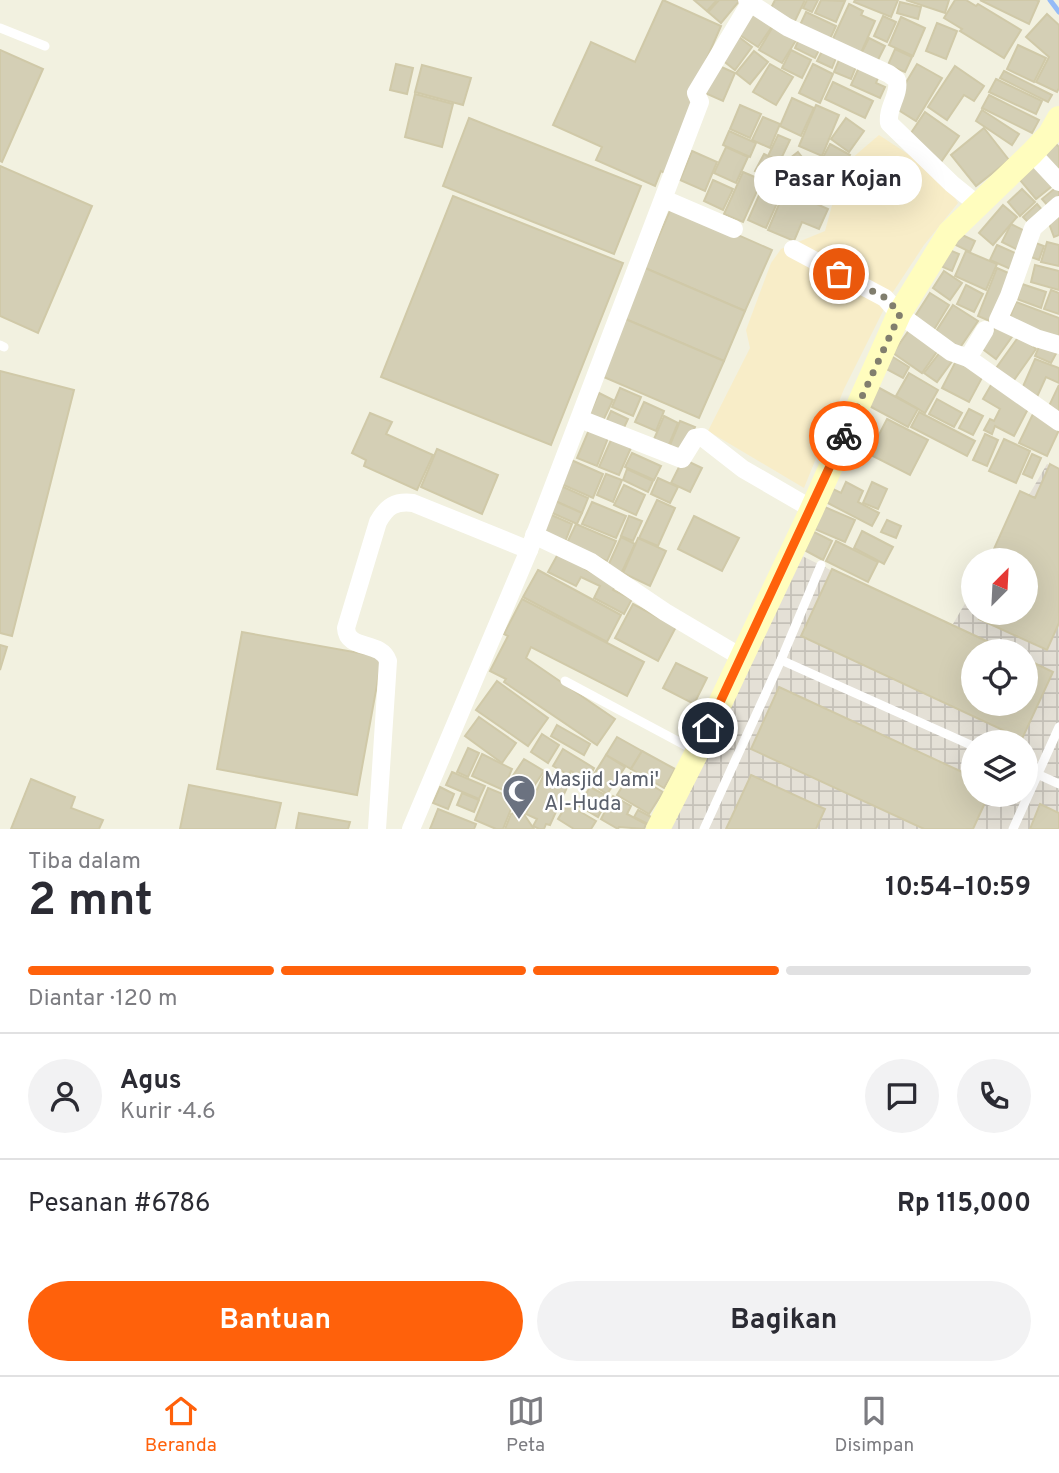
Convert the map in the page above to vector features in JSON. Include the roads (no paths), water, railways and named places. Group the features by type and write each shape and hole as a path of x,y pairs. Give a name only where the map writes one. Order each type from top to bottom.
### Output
{"street":[{"path":"411,829 532,542 580,419 700,102 696,93 749,1 788,27 897,80 898,87 888,114 889,123 952,184 978,205"},
{"path":"658,829 812,509 900,314 949,233 1032,153 1050,134 1059,118"},
{"path":"1032,153 1059,182"},
{"path":"664,200 734,229"},
{"path":"1059,205 1033,228 998,320 1035,338 1059,345"},
{"path":"793,249 886,298 900,314 951,352 968,358 1059,422"},
{"path":"968,358 985,330"},
{"path":"580,419 682,459 695,438 702,438 743,469 812,509"},
{"path":"377,829 388,661 387,656 379,649 350,639 346,628 378,522 384,510 392,504 414,503 591,562 665,612 741,657"}],"lane":[{"path":"0,28 46,46"},
{"path":"704,829 821,565"},
{"path":"781,660 961,741"},
{"path":"565,681 697,752"},
{"path":"1038,773 1059,727"},
{"path":"1038,775 1059,784"},
{"path":"1013,829 1023,807"}],"waterway":[{"path":"1050,0 1059,12"}],"place":[{"name":"Pasar Kojan","path":"839,274"},
{"name":"Masjid Jami' Al-Huda","path":"519,821"}]}
